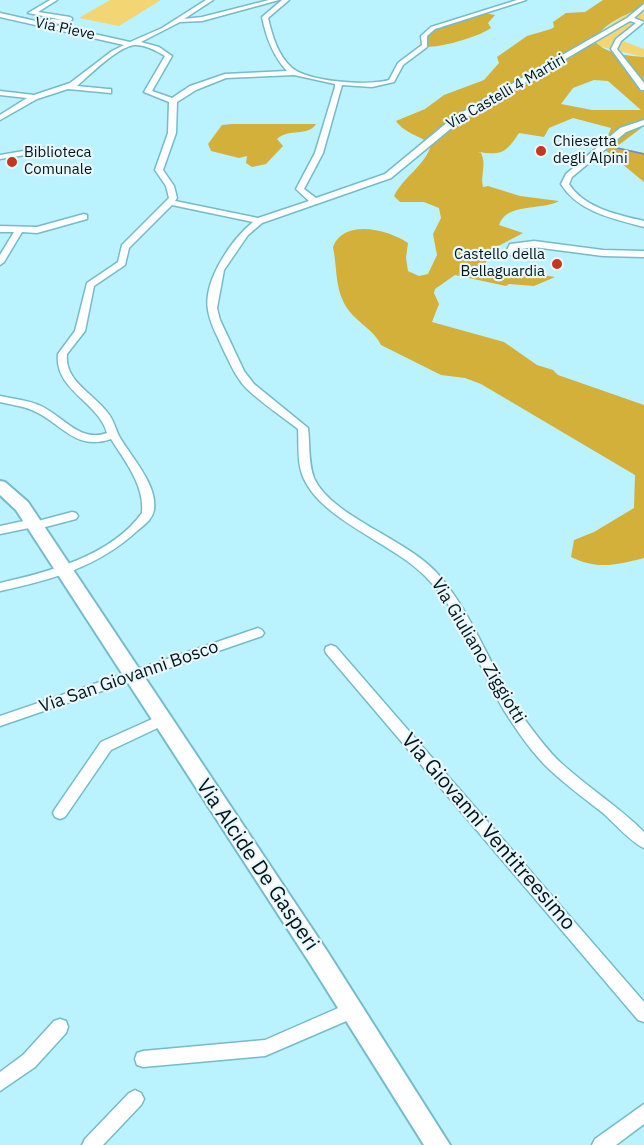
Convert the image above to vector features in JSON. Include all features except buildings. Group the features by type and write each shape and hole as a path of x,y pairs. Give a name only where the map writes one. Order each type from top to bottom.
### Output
{"street":[{"path":"21,20 54,0"},
{"path":"69,87 105,58 178,21 210,0"},
{"path":"178,21 202,19 276,0"},
{"path":"286,0 265,16 277,51 294,73"},
{"path":"0,587 64,571 110,549 148,513 144,487 136,468 113,435 101,412 71,384 64,369 62,356 80,331 92,281 122,263 125,247 142,234 155,214 173,198 170,186 159,170 172,133 173,101 180,99 193,88 225,76 294,73 338,83 370,85 390,83 400,64 425,46 424,36 430,30 444,23 488,13 503,3 523,0"},
{"name":"Via Castelli 4 Martiri","path":"317,202 388,176 404,165 456,119 629,19 644,6"},
{"name":"Via Pieve","path":"0,15 157,48 169,56 161,63 158,78 148,92 173,101"},
{"path":"629,19 641,22 618,40 614,49 644,88"},
{"path":"317,202 307,197 300,189 320,153 339,87 338,83"},
{"path":"0,118 34,97 69,87 108,91"},
{"path":"0,93 34,97"},
{"path":"644,122 621,132 569,176 565,184 572,195 603,211 644,224"},
{"path":"0,157 41,150"},
{"path":"170,202 259,221"},
{"name":"Via Giuliano Ziggiotti","path":"317,202 259,221 245,233 220,270 212,308 215,320 239,372 250,386 303,428 307,470 311,483 324,497 430,573 454,608 520,723 553,763 613,812 644,842"},
{"path":"0,229 37,230 84,217"},
{"path":"0,262 19,230"},
{"path":"538,255 510,252 513,246 527,244 603,253 644,254"},
{"path":"0,399 38,408 87,440 97,441 113,435"},
{"name":"Via Alcide De Gasperi","path":"0,486 22,506 34,524 438,1145"},
{"path":"0,530 72,516"},
{"name":"Via San Giovanni Bosco","path":"0,721 258,633"},
{"name":"Via Giovanni Ventitreesimo","path":"332,650 644,1014"},
{"path":"60,813 106,746 161,720"},
{"path":"143,1059 266,1048 352,1010"},
{"path":"0,1082 29,1061 60,1027"},
{"path":"91,1145 135,1099"},
{"path":"601,1145 644,1113"}],"shaded area":[{"path":"110,0 161,0 119,26 79,18"},
{"path":"603,0 644,0 644,8 608,25 602,30 596,42 611,52 644,57 644,126 616,147 644,153 644,182 598,144 607,138 611,128 573,118 549,128 544,137 519,133 502,152 478,152 481,153 483,162 483,187 488,186 520,196 559,201 517,210 503,218 499,225 523,233 489,251 485,266 555,277 534,286 509,284 506,286 455,275 435,289 434,293 439,304 432,322 504,342 537,365 553,370 558,375 644,405 644,558 607,565 590,564 571,557 574,540 594,532 634,508 635,475 481,384 465,378 441,375 381,345 373,334 352,315 344,303 338,283 333,247 347,232 368,229 390,234 408,243 406,258 408,271 419,276 428,274 437,255 433,234 441,218 439,208 424,202 400,202 394,196 424,159 431,145 404,129 396,121 425,109 444,95 484,80 499,63 497,57 527,36 551,29 554,27 553,22 566,13 585,12","holes":["594,80 608,81 641,110 592,110 561,104 573,88"]},
{"path":"644,8 644,21 621,38 625,42 644,49 644,57 599,46 596,38 606,28"},
{"path":"484,13 495,15 488,23 491,28 486,31 447,44 424,46 423,34 431,27 446,21"},
{"path":"316,124 308,130 287,134 277,139 283,146 266,164 252,167 246,163 247,156 239,158 211,151 208,144 222,125"}],"waterway":[{"path":"617,148 644,154"}],"place":[{"name":"Chiesetta degli Alpini","path":"541,151"},
{"name":"Biblioteca Comunale","path":"12,162"},
{"name":"Castello della Bellaguardia","path":"557,264"}]}
